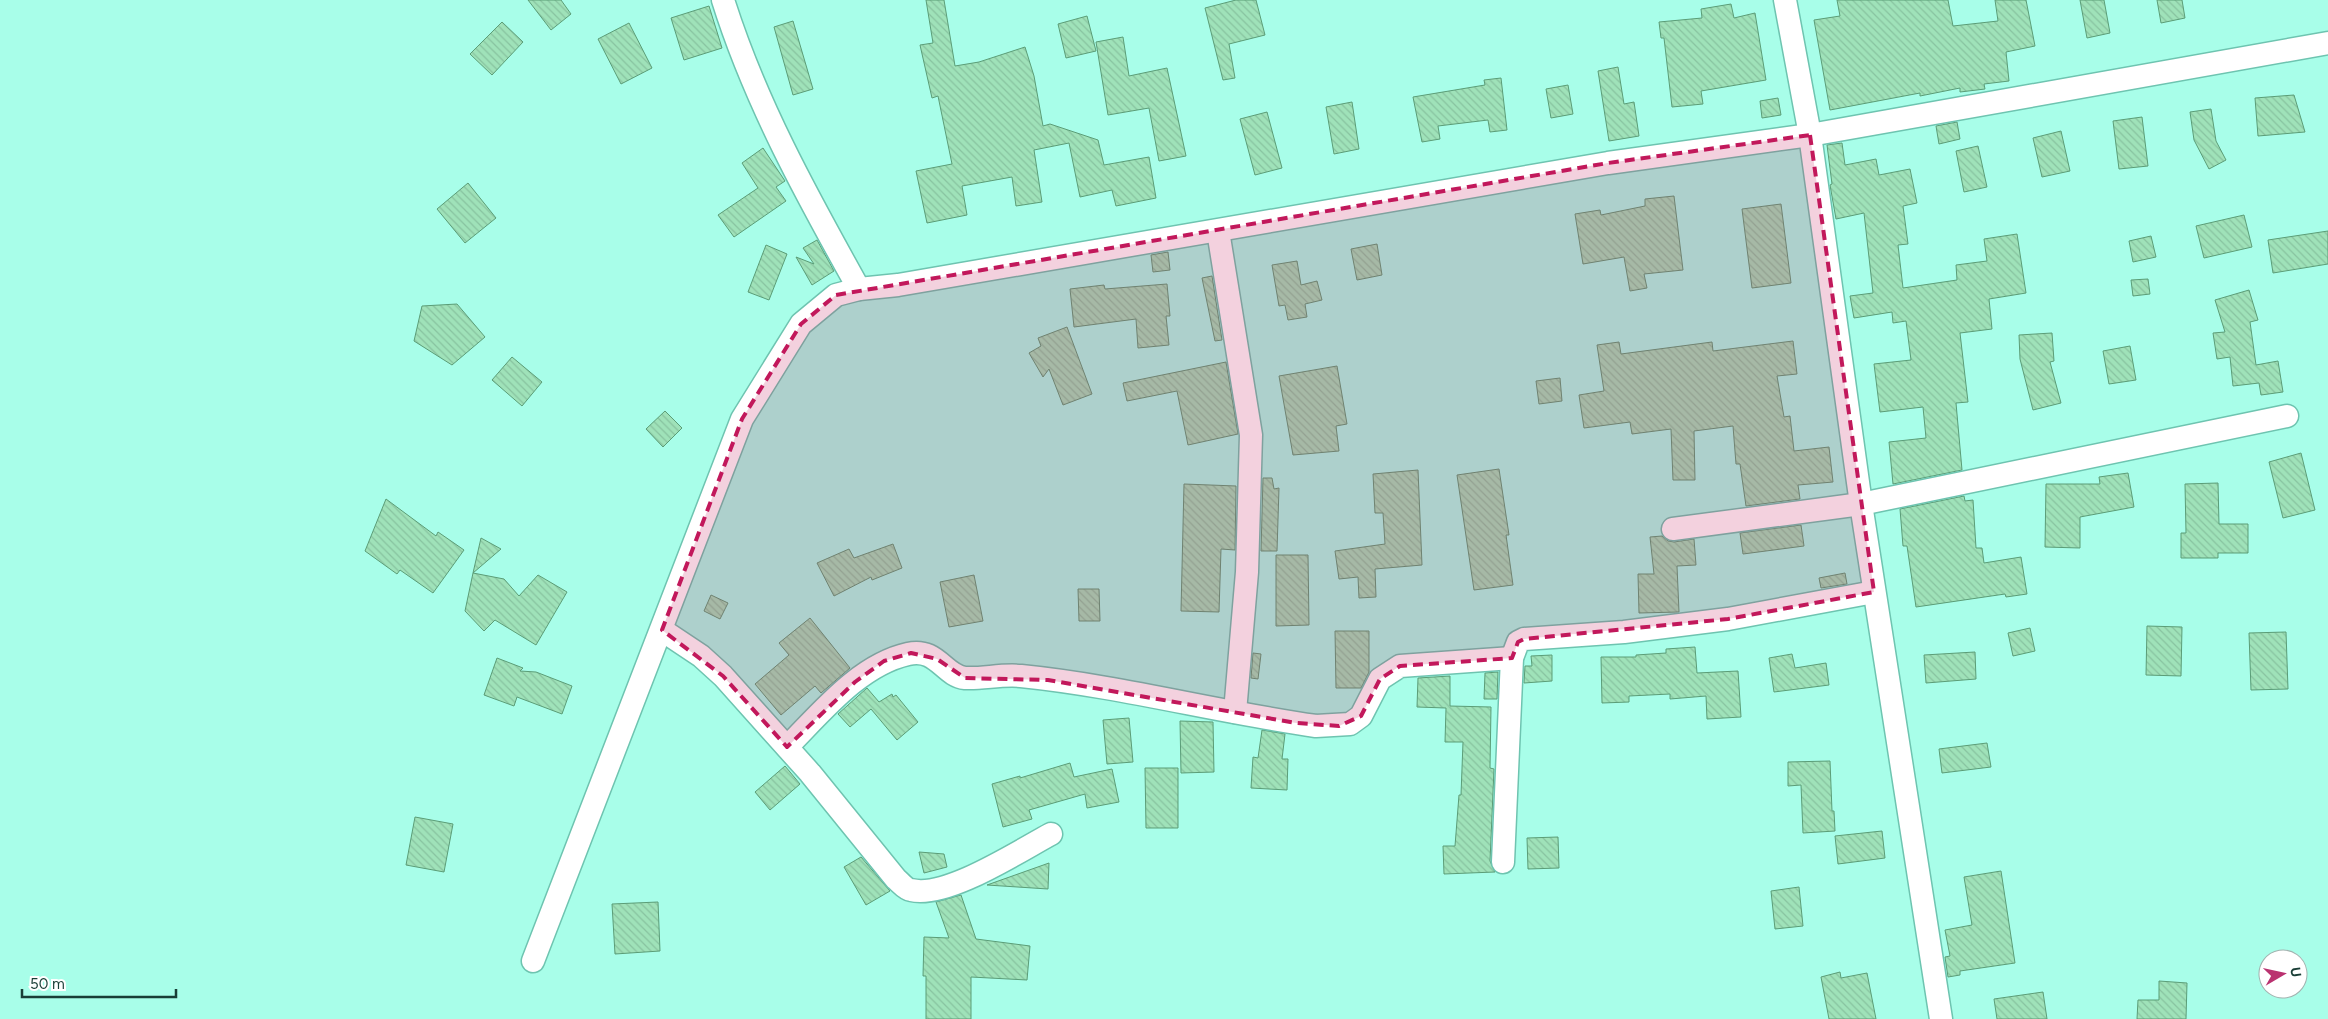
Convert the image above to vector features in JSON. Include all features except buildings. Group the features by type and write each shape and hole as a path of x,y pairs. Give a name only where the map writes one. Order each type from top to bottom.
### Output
{"street":[{"path":"723,0 741,50 790,162 859,289"},
{"path":"1785,0 1810,136 1874,592 1941,1019"},
{"path":"533,961 742,419 801,324 836,295 859,289 898,286 1608,163 1810,136 2328,43"},
{"path":"1218,231 1251,435 1247,572 1236,712"},
{"path":"1673,530 1861,504 2288,416"},
{"path":"1503,862 1512,658 1518,642 1524,639 1624,632 1728,619 1874,592"},
{"path":"662,630 701,656 723,676 787,747 896,879 909,890 926,892 954,884 987,869 1051,834"},
{"path":"787,747 855,682 884,661 911,653 926,654 937,659 949,671 965,678 996,676 1029,677 1316,726 1350,724 1361,716 1380,679 1400,666 1512,658"}],"highlighted area":[{"path":"1810,135 1874,592 1728,619 1524,639 1518,642 1512,658 1400,666 1380,679 1361,716 1339,726 1296,723 1048,680 965,678 937,659 911,653 884,661 855,682 787,747 723,676 662,630 742,419 801,324 836,295 1608,163"}]}
